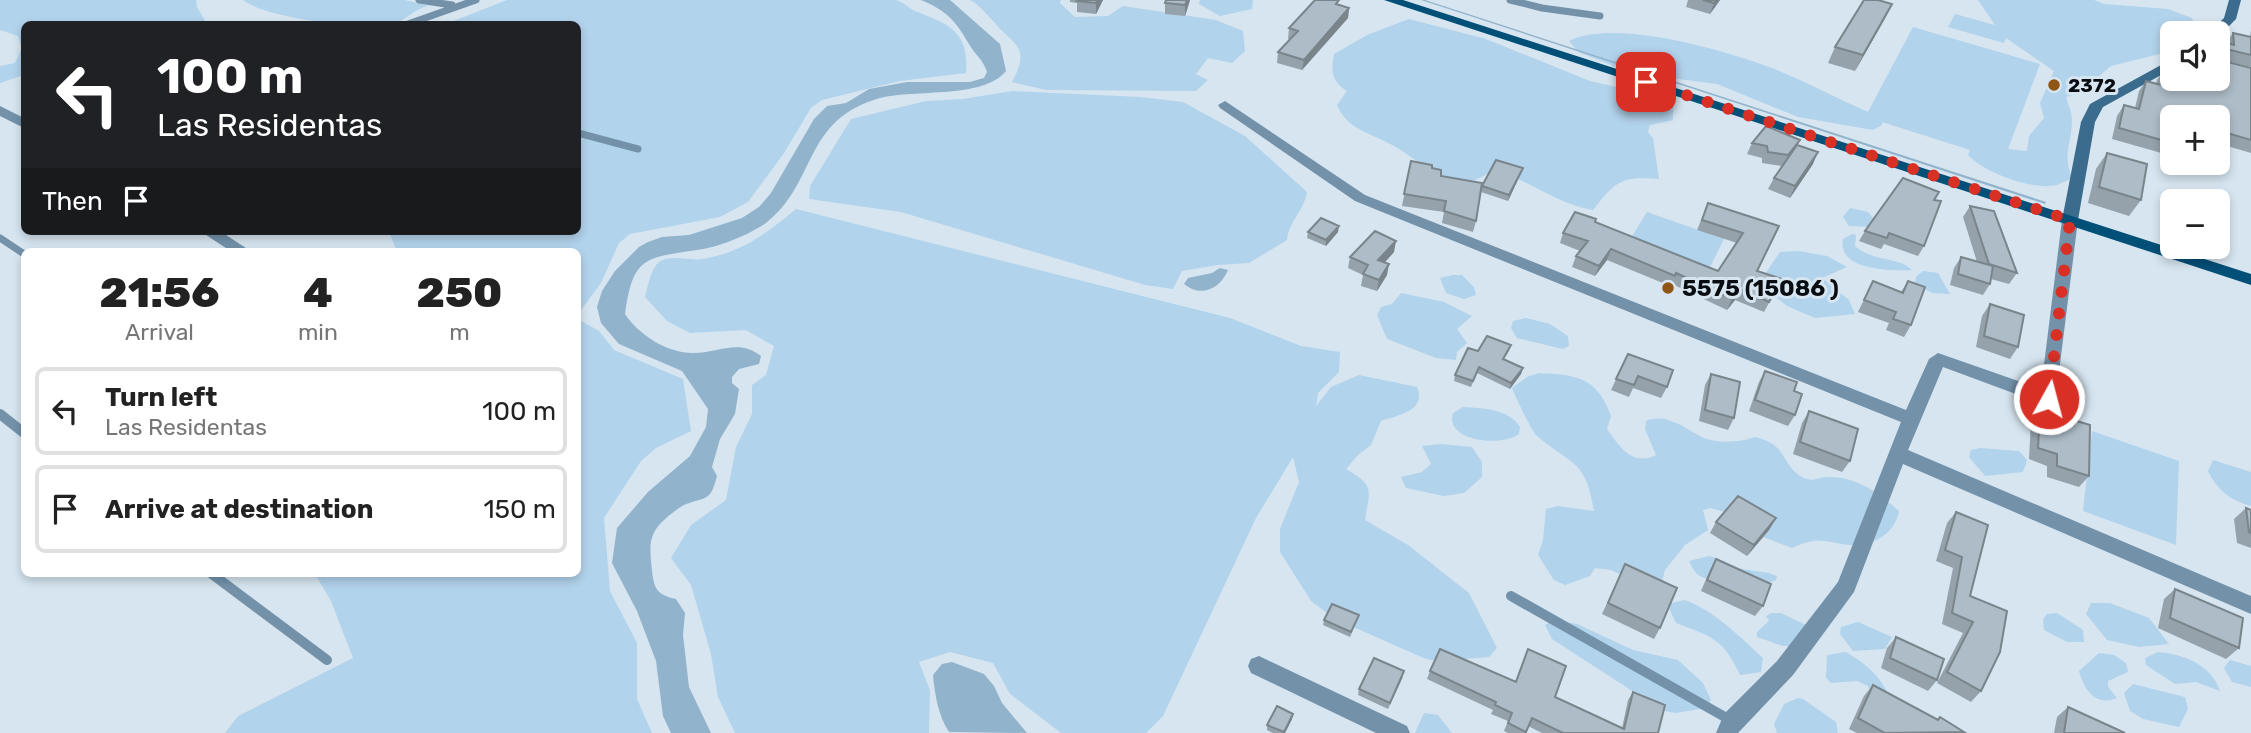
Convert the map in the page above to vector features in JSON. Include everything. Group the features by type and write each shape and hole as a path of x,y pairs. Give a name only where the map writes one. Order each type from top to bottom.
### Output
{"main road":[{"path":"1390,0 2251,280"},
{"path":"2228,21 2235,0"},
{"path":"2070,220 2088,122 2097,104 2160,70"}],"street":[{"path":"1225,105 1360,198 1911,419"},
{"path":"0,110 21,122"},
{"path":"1730,727 1785,668 1847,586 1911,419 1938,359 2049,399 2070,220"},
{"path":"215,235 237,248"},
{"path":"1898,454 2251,605"},
{"path":"1258,666 1399,733"}],"lane":[{"path":"419,0 461,5"},
{"path":"416,21 476,0"},
{"path":"1510,0 1542,8 1600,16"},
{"path":"581,134 638,149"},
{"path":"0,238 21,252"},
{"path":"0,414 21,431"},
{"path":"216,577 327,660"},
{"path":"1511,596 1730,727"}],"shaded area":[{"path":"0,0 196,0 205,21 21,21 21,45 18,36 0,30"},
{"path":"243,0 405,0 429,6 399,21 314,21 255,7"},
{"path":"507,0 896,0 955,32 964,48 966,73 900,81 822,100 811,108 784,153 748,202 720,217 630,234 619,243 601,283 581,310 581,248 395,248 391,235 581,235 581,21 454,21"},
{"path":"921,0 950,0 1000,44 1006,71 996,80 982,86 948,92 895,95 855,108 823,136 795,189 783,207 766,223 723,244 653,258 644,263 632,281 625,314 638,329 654,341 683,352 736,347 745,348 761,356 759,364 739,369 732,377 732,383 739,389 735,414 720,439 712,467 717,476 712,491 706,497 684,505 663,520 652,539 650,553 654,583 658,591 676,599 685,613 683,635 689,687 711,733 671,733 663,716 656,661 637,611 612,563 617,528 648,492 690,456 706,427 708,409 682,371 619,344 601,323 597,307 602,291 615,271 639,247 648,242 662,237 689,235 742,218 759,207 771,193 814,119 827,106 846,103 869,89 907,82 970,82 984,78 987,72 983,64 955,22 944,12"},
{"path":"970,0 1061,0 1060,3 1075,17 1108,16 1123,6 1216,20 1243,31 1245,51 1232,63 1208,58 1196,74 1208,80 1196,91 1046,90 1012,82 1020,61 1018,47"},
{"path":"1200,0 1253,0 1252,9 1220,16 1199,4"},
{"path":"1421,0 1425,0 2046,202 2045,204"},
{"path":"1978,0 2094,0 2104,4 2168,9 2192,18 2193,21 2160,21 2160,54 2111,66 2098,77 2088,91 2066,97 2072,117 2068,162 2072,178 2047,186 2022,183 1996,174 1968,155 1970,150 1882,122 1882,125 1873,130 1798,117 1717,84 1632,73 1578,52 1569,41 1590,35 1616,33 1645,35 1707,48 1784,73 1868,112 1913,27 2040,64 2008,149 2027,151 2029,136 2044,118 2040,103 2054,71 2006,38 2004,43 1948,27 1955,14 1995,25"},
{"path":"1409,19 1486,39 1590,81 1673,100 1673,120 1650,125 1648,132 1653,138 1659,179 1636,178 1620,182 1593,210 1568,203 1496,170 1452,191 1406,153 1355,127 1337,105 1347,91 1333,75 1334,54 1367,35"},
{"path":"21,50 21,76 0,83 0,66 15,63"},
{"path":"1012,91 1141,97 1183,102 1245,136 1307,192 1287,240 1249,263 1182,271 1173,289 1145,285 901,212 809,199 810,186 851,119 926,101 963,99"},
{"path":"1850,208 1868,212 1874,219 1873,227 1849,226 1843,217"},
{"path":"796,209 1230,318 1301,346 1340,352 1339,372 1318,393 1316,406 1331,387 1359,375 1417,387 1418,402 1414,407 1381,421 1371,445 1346,469 1362,480 1368,489 1365,520 1408,545 1469,593 1497,648 1489,657 1438,661 1426,659 1335,619 1311,601 1280,552 1280,529 1299,482 1293,457 1256,518 1163,716 1146,733 1061,733 1010,694 993,663 950,652 919,662 930,690 929,733 735,733 718,697 711,654 691,585 671,558 691,525 726,500 736,447 752,414 752,385 766,375 774,346 746,330 690,333 667,321 645,297 651,274 659,262 669,258 702,259 729,252 764,234"},
{"path":"1647,212 1724,239 1710,267 1631,238"},
{"path":"1852,234 1856,235 1855,246 1863,251 1900,263 1912,270 1880,269 1857,263 1843,250 1843,239"},
{"path":"1799,251 1827,256 1847,267 1822,278 1849,300 1855,314 1815,318 1787,306 1772,294 1765,274 1780,252"},
{"path":"1220,268 1228,270 1225,277 1209,289 1197,290 1184,284 1188,278 1212,273"},
{"path":"1923,271 1938,273 1950,294 1932,293 1915,283 1916,277"},
{"path":"1462,275 1474,287 1476,295 1464,299 1446,293 1440,278"},
{"path":"1401,293 1444,302 1472,316 1457,329 1467,343 1457,352 1456,360 1436,358 1387,339 1377,315 1381,307 1392,304"},
{"path":"1526,318 1550,324 1568,336 1569,346 1563,349 1517,338 1511,328 1513,321"},
{"path":"581,321 599,331 614,350 683,379 691,431 656,448 641,461 604,518 610,591 637,643 637,699 652,733 225,733 238,716 353,658 331,601 317,577 581,577"},
{"path":"1539,373 1575,377 1592,386 1599,393 1611,416 1607,429 1621,448 1633,457 1647,458 1656,455 1645,429 1646,421 1654,419 1669,420 1704,438 1716,441 1737,441 1755,437 1774,445 1795,472 1806,479 1838,477 1867,487 1899,511 1897,519 1888,532 1875,541 1851,545 1818,541 1792,548 1758,535 1746,520 1710,508 1703,510 1708,530 1685,545 1665,570 1657,601 1611,570 1595,568 1590,576 1565,585 1554,580 1538,555 1543,540 1546,509 1558,506 1594,511 1587,481 1581,472 1537,436 1512,388 1527,377"},
{"path":"1463,407 1487,409 1509,416 1520,427 1519,434 1489,441 1466,436 1457,430 1453,423 1453,413"},
{"path":"2092,431 2179,461 2176,545 2083,511"},
{"path":"1441,444 1472,447 1482,462 1482,477 1464,493 1444,496 1406,488 1401,477 1422,472 1431,464 1422,446"},
{"path":"1980,448 2019,451 2027,460 2023,472 1985,476 1969,457 1971,450"},
{"path":"2213,460 2251,472 2251,506 2231,498 2220,489 2208,471"},
{"path":"1709,556 1743,569 1773,574 1777,576 1776,580 1749,584 1704,578 1697,574 1689,561"},
{"path":"1685,600 1717,618 1763,658 1761,672 1740,675 1728,653 1715,640 1676,623 1667,604"},
{"path":"2091,603 2110,603 2149,618 2169,644 2139,647 2107,640 2086,614"},
{"path":"1781,613 1806,625 1791,646 1757,637 1757,632 1769,621 1766,616"},
{"path":"2057,613 2083,630 2084,642 2067,642 2044,630 2043,619 2047,614"},
{"path":"1554,620 1577,624 1633,650 1678,660 1703,683 1711,700 1706,708 1676,713 1654,709 1640,696 1552,639 1545,625"},
{"path":"1858,622 1892,637 1885,649 1853,651 1840,634 1841,627"},
{"path":"1846,652 1874,674 1885,687 1892,704 1872,699 1868,686 1857,681 1831,683 1826,678 1827,655"},
{"path":"2158,652 2195,662 2210,674 2220,691 2196,682 2175,684 2146,665 2145,658"},
{"path":"2099,653 2114,655 2126,663 2128,672 2108,681 2108,687 2117,698 2097,698 2081,678 2079,671"},
{"path":"2230,660 2251,666 2251,687 2232,682 2224,668"},
{"path":"952,662 984,674 994,686 1002,703 1027,733 949,732 938,705 933,675 942,664"},
{"path":"2133,684 2185,697 2188,709 2179,727 2143,719 2130,711 2124,693"},
{"path":"1798,698 1836,722 1838,733 1777,733 1774,724 1784,704"},
{"path":"1424,713 1438,715 1452,733 1415,733"}],"building":[{"path":"1078,0 1097,0 1096,3"},
{"path":"1166,0 1187,0 1185,5 1165,3"},
{"path":"1315,0 1339,0 1336,4 1349,8 1304,60 1278,52 1298,31 1289,28"},
{"path":"1864,0 1892,4 1863,55 1835,47"},
{"path":"2233,33 2251,37 2251,55 2230,50 2230,44 2234,45"},
{"path":"2230,63 2251,68 2251,140 2230,134 2230,105 2160,105 2160,140 2119,128 2124,105 2139,109 2146,81 2160,85 2160,91 2230,91"},
{"path":"1766,126 1800,140 1788,155 1768,152 1767,146 1752,143"},
{"path":"1797,145 1818,152 1795,186 1774,178"},
{"path":"2107,153 2147,164 2141,200 2099,187"},
{"path":"1496,160 1523,168 1509,195 1482,186"},
{"path":"1411,161 1432,165 1432,168 1441,170 1441,176 1482,183 1476,221 1444,211 1446,201 1404,194"},
{"path":"1903,178 1939,192 1934,200 1941,201 1924,246 1889,233 1887,238 1865,231"},
{"path":"1708,203 1779,226 1757,271 1782,279 1769,302 1740,289 1732,299 1676,273 1675,276 1611,249 1599,266 1576,256 1588,241 1563,233 1575,212 1718,271 1743,233 1702,220"},
{"path":"1970,206 1994,211 2017,273 1989,264"},
{"path":"1321,218 1339,226 1326,240 1308,232"},
{"path":"1375,231 1396,241 1378,260 1389,264 1379,280 1363,274 1368,265 1350,257"},
{"path":"1961,257 1993,266 1990,284 1958,274"},
{"path":"1873,281 1903,293 1908,281 1925,287 1911,325 1893,319 1896,312 1864,300"},
{"path":"1990,304 2024,315 2018,347 1984,336"},
{"path":"1487,336 1511,345 1503,359 1523,368 1511,383 1479,367 1473,381 1455,375 1468,348 1478,351"},
{"path":"1628,354 1673,370 1667,387 1638,376 1634,385 1616,379"},
{"path":"1765,371 1797,382 1794,391 1802,394 1795,415 1755,400"},
{"path":"1711,374 1740,382 1734,418 1705,410"},
{"path":"2040,410 2090,425 2089,476 2057,466 2057,454 2038,448"},
{"path":"1809,411 1858,429 1850,461 1800,442"},
{"path":"1738,496 1776,518 1754,545 1716,522"},
{"path":"2246,508 2251,510 2251,533 2249,532"},
{"path":"1956,512 1988,525 1970,596 2007,611 2000,652 1981,691 1947,672 1973,622 1952,613 1962,557 1945,550"},
{"path":"1716,559 1771,584 1763,606 1707,580"},
{"path":"1625,564 1677,588 1660,628 1608,603"},
{"path":"2175,589 2243,618 2239,648 2170,618"},
{"path":"1332,604 1359,615 1351,632 1324,620"},
{"path":"1896,637 1944,659 1937,680 1890,658"},
{"path":"1440,649 1516,682 1528,649 1566,666 1555,697 1624,729 1633,692 1665,705 1658,733 1563,733 1532,718 1526,732 1508,723 1512,713 1495,705 1496,702 1430,671"},
{"path":"1374,658 1404,671 1390,703 1359,689"},
{"path":"1873,685 1938,720 1940,717 1964,732 1885,733 1858,718"},
{"path":"1277,706 1293,714 1284,732 1267,725"},
{"path":"2068,707 2125,733 2064,733"}],"place":[{"name":"2372","path":"2054,85"},
{"name":"5575 (15086 )","path":"1668,288"}],"route":[{"path":"1646,82 2070,220 2049,399"}]}
